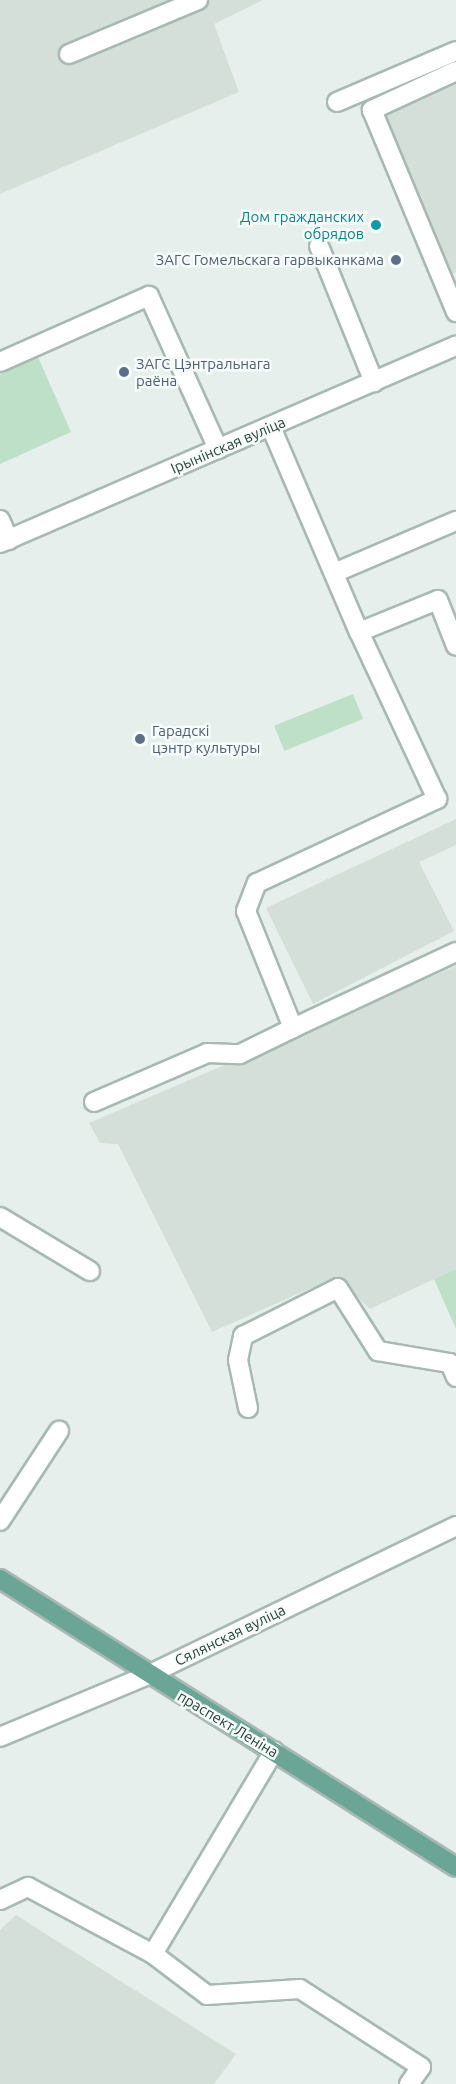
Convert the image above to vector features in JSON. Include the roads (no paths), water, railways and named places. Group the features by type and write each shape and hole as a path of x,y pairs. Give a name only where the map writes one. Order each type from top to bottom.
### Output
{"main road":[{"name":"праспект Леніна","path":"0,1579 148,1675 274,1751 456,1867"}],"street":[{"path":"69,54 198,0"},
{"path":"337,102 456,51"},
{"path":"456,71 372,110 456,312"},
{"path":"319,246 374,382"},
{"path":"0,362 149,296 218,449"},
{"name":"Ірынінская вуліца","path":"4,541 456,346"},
{"path":"271,427 359,632 437,799 257,883 246,911 293,1028"},
{"path":"0,520 4,541"},
{"path":"334,573 456,521"},
{"path":"359,632 438,600 456,646"},
{"path":"94,1102 207,1053 240,1054 456,952"},
{"path":"0,1217 90,1271"},
{"path":"248,1408 238,1360 243,1336 338,1288 378,1351 450,1363 456,1377"},
{"path":"0,1521 59,1431"},
{"name":"Сялянская вуліца","path":"0,1737 148,1675 456,1526"},
{"path":"153,1954 274,1751"},
{"path":"0,1900 28,1887 153,1954 207,1995 300,1989 421,2067 409,2084"}],"place":[{"name":"Дом гражданских обрядов","path":"376,225"},
{"name":"ЗАГС Гомельскага гарвыканкама","path":"396,260"},
{"name":"ЗАГС Цэнтральнага раёна","path":"124,372"},
{"name":"Гарадскі цэнтр культуры","path":"140,739"}]}
